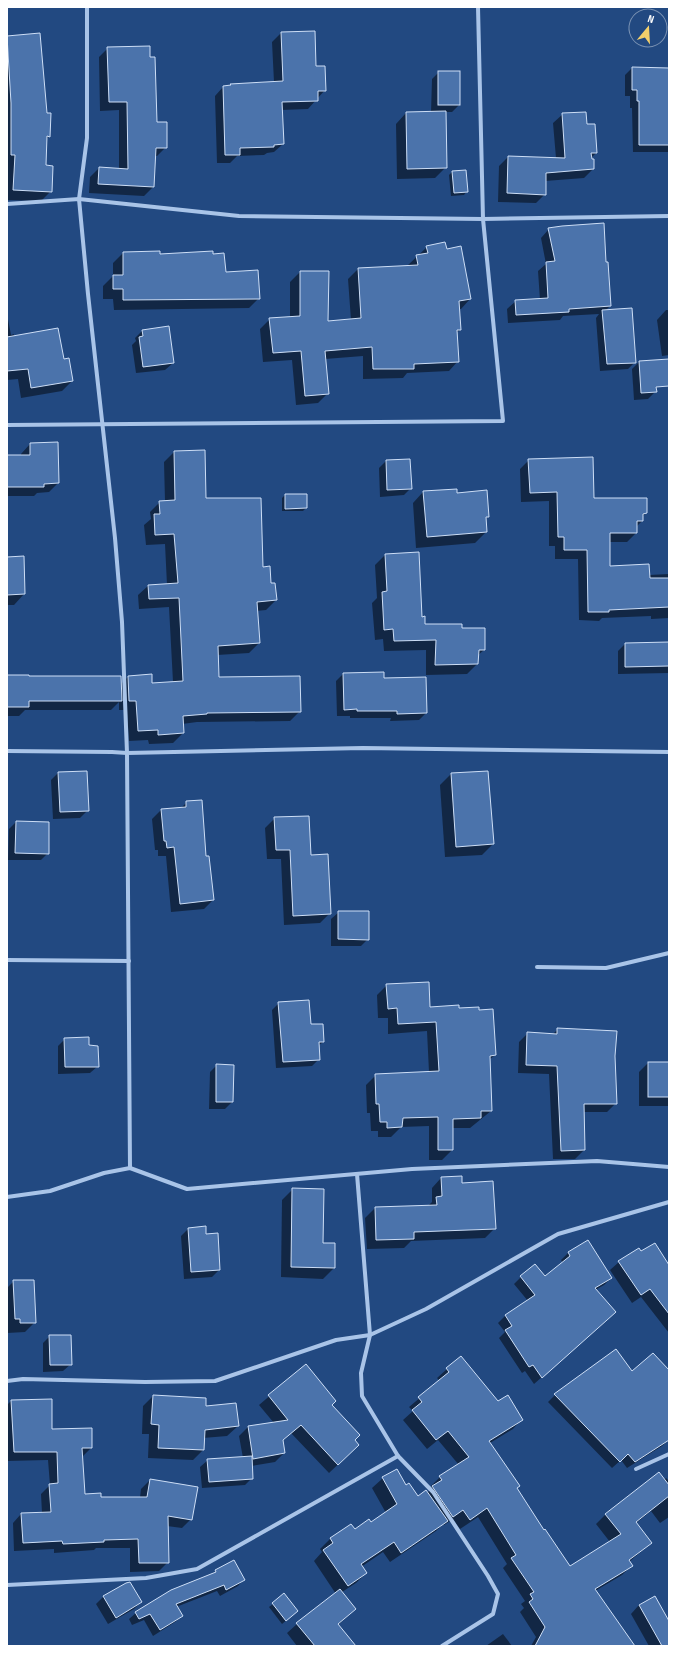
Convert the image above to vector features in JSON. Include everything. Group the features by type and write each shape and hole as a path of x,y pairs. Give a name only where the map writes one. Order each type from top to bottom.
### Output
{"street":[{"path":"87,7 87,138 79,199 115,538 122,622 127,753 130,1168"},
{"path":"7,425 503,421 483,219 478,7"},
{"path":"7,204 79,199 239,216 483,219 669,216"},
{"path":"7,750 127,753 363,748 669,752"},
{"path":"538,967 606,968 669,953"},
{"path":"7,960 129,962"},
{"path":"7,1197 50,1191 104,1173 130,1168 186,1189 412,1169 597,1161 669,1167"},
{"path":"356,1174 370,1334 361,1373 362,1396 398,1456 433,1492 488,1576 498,1594 493,1614 442,1646"},
{"path":"7,1381 23,1379 145,1382 215,1381 336,1340 370,1334 426,1309 558,1234 669,1202"},
{"path":"636,1469 669,1454"},
{"path":"7,1585 146,1578 197,1569 398,1456"}],"building":[{"path":"315,31 316,66 325,66 326,91 318,91 318,101 282,102 284,144 274,145 274,147 240,148 240,155 225,155 223,86 231,85 230,84 283,81 281,32"},
{"path":"40,33 47,113 51,113 50,137 47,136 46,165 53,166 52,192 13,190 15,155 11,155 11,103 7,36"},
{"path":"150,46 150,57 155,57 157,122 167,122 167,148 156,148 154,187 98,184 99,167 128,169 127,102 109,102 107,47"},
{"path":"632,67 669,68 669,145 639,145 639,101 637,101 637,90 632,90"},
{"path":"438,71 460,71 460,105 438,105"},
{"path":"446,111 447,168 407,169 406,112"},
{"path":"586,112 587,124 595,124 597,153 591,153 592,159 594,159 594,169 546,173 546,195 507,193 508,156 565,158 562,113"},
{"path":"466,170 468,192 454,193 452,171"},
{"path":"604,223 606,262 608,262 611,306 569,309 569,312 516,315 515,300 548,298 546,262 555,261 548,228"},
{"path":"445,242 447,249 461,246 471,299 459,301 461,330 457,330 459,362 414,364 414,369 373,369 372,347 325,351 329,394 305,396 301,351 273,353 269,318 300,316 300,271 329,271 328,321 361,318 358,268 418,265 416,255 428,253 426,246"},
{"path":"160,251 160,254 213,251 213,254 224,253 226,272 258,270 260,299 123,300 123,289 113,289 113,275 123,275 123,252"},
{"path":"632,308 636,363 607,364 602,310"},
{"path":"169,326 174,363 143,367 139,337 143,336 142,330"},
{"path":"58,328 64,359 69,358 73,381 31,388 28,369 7,371 7,337"},
{"path":"669,359 669,386 656,387 657,392 641,393 639,361"},
{"path":"58,442 59,483 44,484 44,487 7,487 7,455 30,455 30,443"},
{"path":"205,450 206,498 261,498 263,567 270,566 271,583 275,583 277,600 257,602 260,643 218,646 219,677 300,676 301,712 207,713 183,716 184,733 158,735 158,730 138,731 136,701 129,701 128,676 152,674 152,683 183,681 179,598 149,599 148,585 178,583 174,534 155,535 154,514 160,514 159,501 175,500 174,451"},
{"path":"593,457 594,498 647,498 647,513 643,514 643,521 637,521 637,533 610,533 610,566 649,564 650,578 669,578 669,607 609,610 609,612 588,612 587,550 564,550 564,537 558,537 557,492 530,493 528,459"},
{"path":"410,459 412,489 387,490 386,460"},
{"path":"457,489 457,493 487,490 489,517 486,517 487,532 427,537 423,491"},
{"path":"285,494 307,494 307,508 285,509"},
{"path":"419,552 422,617 425,616 425,624 462,624 462,628 485,628 485,650 479,650 478,664 435,665 436,640 394,641 393,629 384,630 382,592 387,591 385,554"},
{"path":"24,556 25,594 7,595 7,557"},
{"path":"669,642 669,666 625,667 625,643"},
{"path":"384,672 384,678 426,677 427,713 397,714 397,711 357,711 357,709 344,710 343,673"},
{"path":"7,675 121,676 122,701 29,701 29,707 7,707"},
{"path":"87,771 89,811 60,812 58,772"},
{"path":"488,771 494,844 456,847 451,773"},
{"path":"202,800 206,856 209,856 214,900 180,904 174,847 167,848 166,841 164,841 161,809 186,807 186,801"},
{"path":"309,816 311,855 328,854 331,914 293,916 290,850 276,850 274,817"},
{"path":"16,821 49,822 49,854 15,853"},
{"path":"338,911 369,911 369,940 338,939"},
{"path":"429,982 430,1007 459,1005 459,1008 479,1007 479,1010 493,1009 496,1055 490,1056 492,1111 481,1111 481,1118 453,1119 453,1150 438,1150 438,1117 403,1118 402,1127 387,1128 387,1122 380,1122 379,1104 376,1104 375,1074 439,1071 436,1022 398,1024 397,1008 388,1009 386,984"},
{"path":"309,1000 311,1024 323,1024 324,1042 319,1042 320,1060 283,1062 278,1002"},
{"path":"557,1028 617,1031 615,1056 617,1104 584,1104 585,1150 561,1151 557,1066 526,1065 527,1032 557,1034"},
{"path":"89,1037 89,1045 98,1046 99,1067 65,1067 64,1038"},
{"path":"648,1062 669,1062 669,1097 648,1097"},
{"path":"216,1064 234,1065 233,1102 216,1102"},
{"path":"462,1176 462,1183 493,1181 496,1229 414,1232 414,1239 376,1240 375,1207 437,1205 436,1197 442,1196 441,1177"},
{"path":"292,1188 324,1189 323,1243 335,1243 335,1268 291,1267"},
{"path":"206,1226 206,1234 218,1233 220,1270 191,1272 188,1228"},
{"path":"588,1240 612,1278 595,1288 616,1312 542,1378 533,1365 529,1367 505,1330 512,1326 505,1315 535,1295 520,1276 535,1264 545,1276 570,1256 568,1252"},
{"path":"655,1243 669,1265 669,1314 650,1289 641,1295 618,1261 639,1248 641,1251"},
{"path":"13,1280 34,1280 36,1323 20,1323 20,1319 15,1319"},
{"path":"49,1335 71,1335 72,1365 50,1365"},
{"path":"616,1349 632,1371 653,1353 669,1370 669,1440 635,1462 628,1454 620,1462 554,1394"},
{"path":"461,1356 498,1401 508,1395 523,1420 489,1441 520,1486 517,1488 544,1530 545,1529 570,1566 621,1534 605,1514 659,1472 669,1485 669,1496 636,1522 652,1543 629,1560 633,1566 595,1589 635,1646 535,1646 545,1627 529,1602 533,1599 530,1594 534,1592 511,1558 516,1555 487,1508 470,1520 463,1510 453,1517 432,1486 442,1480 439,1476 469,1457 448,1431 436,1440 412,1410 422,1402 418,1397 449,1372 446,1368"},
{"path":"306,1364 336,1401 332,1405 360,1435 355,1440 359,1445 338,1465 301,1425 283,1440 285,1453 253,1459 248,1426 288,1420 268,1395"},
{"path":"153,1395 206,1398 206,1406 236,1403 239,1426 205,1430 204,1450 158,1448 159,1425 151,1424"},
{"path":"52,1399 52,1429 92,1428 92,1448 82,1448 85,1494 101,1493 101,1497 147,1497 150,1479 198,1487 192,1520 168,1516 169,1563 139,1563 138,1539 104,1540 104,1542 63,1544 62,1541 23,1543 21,1513 51,1512 49,1484 58,1483 57,1452 14,1452 11,1400"},
{"path":"252,1456 253,1479 209,1482 207,1459"},
{"path":"397,1469 406,1485 409,1483 418,1496 426,1490 448,1521 401,1553 394,1542 361,1564 367,1573 348,1586 323,1550 333,1543 330,1538 351,1524 355,1529 369,1519 371,1522 397,1504 382,1477"},
{"path":"234,1560 245,1580 226,1590 224,1585 176,1604 183,1616 160,1630 150,1614 139,1619 135,1612 171,1590 216,1572 215,1570"},
{"path":"130,1582 142,1602 116,1618 103,1596"},
{"path":"340,1589 356,1609 338,1624 356,1646 315,1646 296,1623"},
{"path":"284,1593 298,1611 286,1621 272,1603"},
{"path":"655,1596 669,1621 669,1646 662,1646 639,1605"}]}
